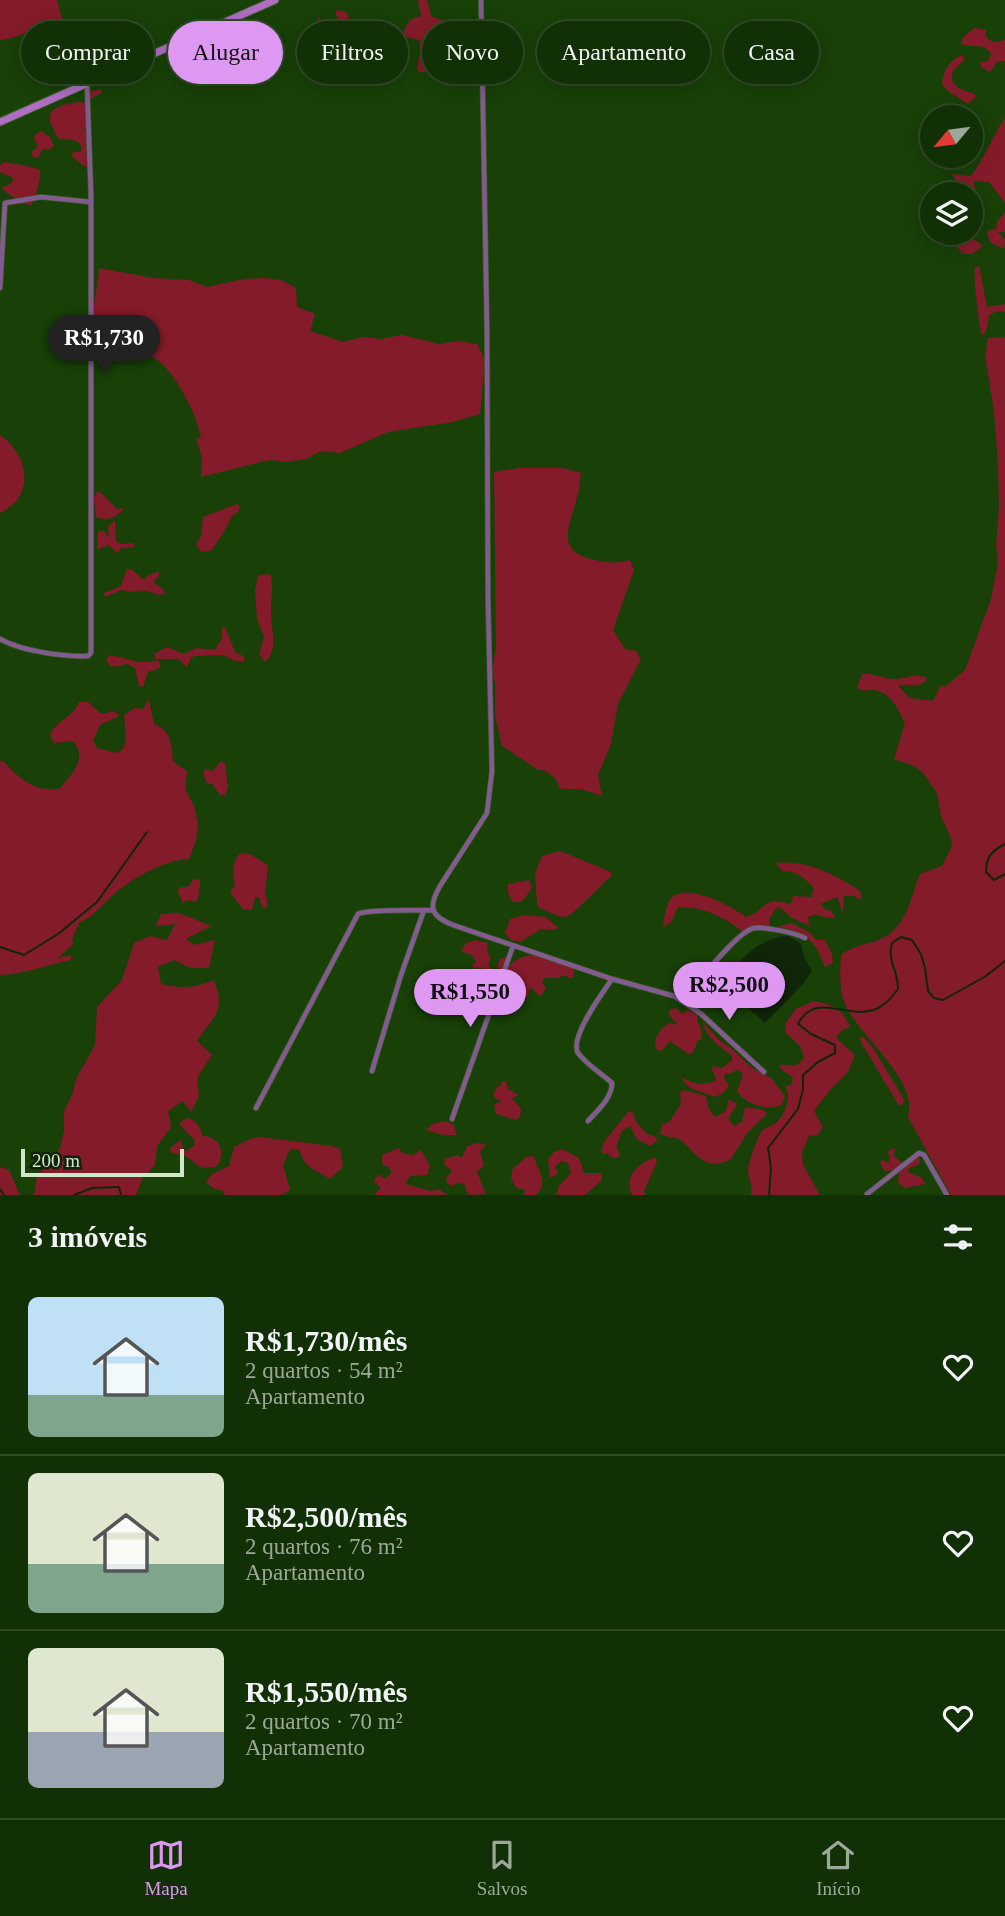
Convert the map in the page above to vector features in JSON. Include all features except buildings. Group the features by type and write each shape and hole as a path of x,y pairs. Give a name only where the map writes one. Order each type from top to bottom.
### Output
{"street":[{"path":"154,53 275,0"},
{"path":"481,0 491,782 487,813 433,898 433,910 444,922 612,979 662,992 681,1001 700,1013 764,1072"},
{"path":"0,122 85,84"},
{"path":"0,639 65,655 88,656 91,653 91,202 87,84"},
{"path":"0,288 5,203 41,197 91,202"},
{"path":"372,1071 424,910"},
{"path":"257,1108 358,914 367,911 433,910"},
{"path":"681,1001 750,929 759,927 806,938"},
{"path":"452,1119 513,946"},
{"path":"588,1121 609,1096 612,1083 578,1053 576,1043 612,979"},
{"path":"867,1194 919,1153 930,1163 947,1195"}],"shaded area":[{"path":"0,0 57,0 63,21 21,21 21,34 0,40"},
{"path":"418,0 427,0 431,16 444,21 422,21 422,72 419,72 419,40 408,38 408,23 421,16"},
{"path":"337,10 346,12 350,21 339,21 335,13"},
{"path":"975,28 986,30 985,35 992,41 1005,39 1005,61 998,61 990,72 981,67 980,62 988,61 991,54 988,50 981,46 961,44 964,36"},
{"path":"962,55 965,59 954,70 952,81 958,88 975,94 975,98 968,104 942,84 948,66"},
{"path":"100,89 102,93 92,98 85,108 88,126 84,129 88,135 89,167 82,165 72,156 73,152 82,151 79,143 58,138 50,116 54,109 60,106 87,102 86,93"},
{"path":"1005,118 1005,203 989,182 956,182 952,174 971,176 976,168 984,168 984,154"},
{"path":"41,131 50,137 54,146 42,149 39,157 34,158 31,152 38,146 35,135"},
{"path":"4,162 40,170 38,188 31,205 22,204 1,188 12,183 13,178 0,172 0,165"},
{"path":"1005,212 1005,232 998,232 1005,240 1004,249 991,243 987,234 989,230 996,229 997,222"},
{"path":"956,245 983,246 972,254 962,254"},
{"path":"979,266 987,307 1005,304 1005,312 997,311 989,315 986,332 982,335 975,280 975,268"},
{"path":"99,268 153,278 189,280 207,287 244,279 281,280 296,288 297,307 315,314 310,331 343,342 362,337 380,339 402,335 440,344 458,341 477,344 485,360 480,414 452,422 388,432 340,453 321,451 306,459 287,462 269,460 201,477 202,458 196,438 201,437 189,403 175,379 158,360 145,353 110,352 97,329 94,312"},
{"path":"1005,337 1005,1195 951,1195 908,1117 909,1103 897,1073 852,1017 842,993 841,955 850,949 881,939 897,927 907,911 920,874 942,866 952,846 941,816 937,793 923,773 914,766 894,759 905,723 897,707 880,691 857,688 862,674 892,679 922,676 927,678 921,684 898,686 910,698 933,701 941,685 945,687 965,670 991,599 998,563 998,467 994,411 985,356 988,338"},
{"path":"0,435 17,453 24,475 19,496 12,506 0,513"},
{"path":"518,468 563,468 581,473 569,528 569,543 573,550 591,559 610,562 630,560 634,570 613,630 625,649 636,651 641,659 618,704 611,744 598,775 602,796 581,789 561,789 554,777 544,770 538,770 502,746 495,716 495,684 492,672 496,647 494,472"},
{"path":"97,491 117,509 124,508 111,518 96,517 94,498"},
{"path":"237,504 240,508 238,512 231,517 211,551 201,552 196,544 201,536 203,517"},
{"path":"115,520 116,541 120,544 132,543 135,547 121,548 117,553 108,545 97,550 98,531 104,531 109,538 108,527"},
{"path":"127,569 144,580 150,574 159,572 153,582 163,589 165,594 121,590 105,597 104,593 121,586"},
{"path":"258,575 271,575 272,580 273,639 272,651 265,662 259,654 264,637 257,619 255,590"},
{"path":"225,627 235,652 243,656 245,661 235,661 223,655 195,656 187,667 178,659 156,659 154,654 167,647 184,654 196,648 215,650 222,638 222,628"},
{"path":"109,655 139,662 157,660 160,668 148,672 143,687 139,686 135,668 127,664 111,667 106,660"},
{"path":"149,699 154,724 164,730 170,739 173,762 187,771 185,789 194,806 198,824 196,841 189,859 159,866 138,877 119,890 94,914 79,923 72,939 73,944 58,958 71,955 71,960 0,975 0,761 36,787 60,788 74,771 79,752 72,741 54,743 50,735 79,702 88,702 101,714 114,711 119,716 100,725 93,741 97,748 116,753 123,749 126,740 124,715 135,708 143,709"},
{"path":"221,761 225,764 228,787 225,795 220,795 212,784 207,783 203,774 205,769 213,771"},
{"path":"560,851 611,872 611,876 566,917 539,908 537,904 535,874 542,856"},
{"path":"241,853 250,854 268,868 265,891 268,905 265,909 259,897 255,897 252,910 243,909 231,894 231,889 235,886 234,863"},
{"path":"776,863 810,866 830,874 860,891 862,900 844,896 843,913 837,897 820,904 836,918 816,914 808,917 809,926 792,918 778,906 769,919 770,928 760,926 744,932 711,913 678,907 671,922 663,927 670,900 686,893 708,897 746,917 770,902 791,905 793,896 811,897 814,888 811,884 795,873 782,871"},
{"path":"193,879 200,880 198,899 195,902 188,900 183,903 177,890 188,887"},
{"path":"529,880 532,888 522,902 513,902 508,893 508,884"},
{"path":"179,913 211,926 186,939 194,945 215,940 209,968 190,968 174,960 158,967 161,984 188,987 214,980 219,1000 213,1019 197,1041 212,1055 197,1078 199,1096 191,1112 183,1101 168,1111 171,1127 157,1146 155,1165 143,1178 136,1195 34,1195 37,1177 60,1148 64,1131 64,1111 77,1077 95,1045 97,1007 122,980 134,943 150,936 167,940 175,924 156,926 161,914"},
{"path":"524,915 546,917 558,928 541,929 520,942 511,940 505,933 510,919"},
{"path":"791,923 809,932 816,940 825,940 833,963 825,967 808,938 795,931 777,927"},
{"path":"789,936 801,944 804,957 812,971 765,1023 732,994 726,984 736,967 751,951 770,940"},
{"path":"475,940 488,943 487,951 491,959 488,963 492,971 497,971 499,961 505,957 510,965 525,957 540,956 573,967 574,977 562,975 559,978 545,978 542,981 546,989 540,996 530,987 528,996 520,1000 520,982 512,979 501,993 493,996 491,987 477,989 474,986 474,981 481,975 490,973 482,968 474,969 472,965 476,962 473,956 461,951 466,943"},
{"path":"814,1001 832,1006 844,1015 850,1027 842,1030 836,1038 855,1055 848,1072 814,1111 823,1127 818,1135 809,1136 802,1152 803,1165 820,1195 751,1195 748,1169 754,1149 762,1131 778,1121 783,1113 788,1100 786,1086 791,1085 793,1078 779,1065 797,1065 804,1058 800,1046 786,1033 785,1024 796,1009"},
{"path":"675,1008 683,1014 687,1010 698,1015 702,1039 698,1040 693,1053 688,1054 670,1041 661,1051 656,1049 655,1040 662,1028 670,1023 678,1025 669,1015 670,1010"},
{"path":"703,1022 719,1040 752,1068 771,1078 785,1096 782,1105 763,1107 741,1096 737,1091 743,1074 737,1069 725,1074 724,1078 729,1086 715,1097 690,1088 680,1077 697,1084 715,1082 713,1066 722,1068 732,1060 732,1055 710,1037"},
{"path":"863,1036 902,1096 902,1106 898,1104 862,1044 860,1039"},
{"path":"501,1082 506,1082 508,1089 519,1095 512,1098 521,1109 520,1117 516,1120 496,1114 494,1105 501,1101 493,1094 498,1086 502,1086"},
{"path":"684,1090 706,1096 709,1109 715,1117 726,1111 729,1099 737,1104 728,1119 734,1126 742,1122 745,1107 764,1110 767,1114 748,1132 730,1160 708,1163 680,1139 660,1134 662,1125 670,1121 681,1104 680,1092"},
{"path":"632,1111 637,1123 647,1134 656,1137 657,1141 650,1146 637,1139 630,1126 622,1131 616,1147 620,1155 616,1158 608,1153 604,1154 601,1151 604,1142 628,1112"},
{"path":"186,1118 195,1121 203,1136 214,1139 220,1147 221,1156 216,1167 202,1168 184,1155 171,1153 170,1148 181,1140 186,1151 194,1146 195,1141 179,1124"},
{"path":"446,1121 454,1125 457,1135 443,1135 426,1130 432,1124"},
{"path":"259,1137 332,1146 340,1149 343,1167 330,1179 311,1168 299,1149 290,1149 283,1165 290,1190 282,1195 225,1195 223,1191 206,1182 212,1174 229,1166 234,1147"},
{"path":"478,1143 486,1145 480,1152 484,1165 477,1172 486,1194 468,1195 464,1184 451,1186 447,1183 446,1178 452,1171 445,1165 444,1159 458,1155 462,1158 467,1146"},
{"path":"398,1148 404,1154 413,1155 421,1150 430,1166 427,1175 410,1176 405,1184 431,1191 439,1189 447,1195 376,1195 381,1188 374,1182 378,1174 385,1179 391,1173 390,1168 382,1164 382,1155"},
{"path":"562,1149 579,1158 584,1173 602,1173 601,1181 585,1195 556,1195 559,1186 571,1173 568,1163 562,1161 555,1166 558,1174 550,1178 548,1159 554,1152"},
{"path":"896,1149 893,1155 904,1165 920,1157 920,1164 909,1168 908,1172 922,1178 925,1184 905,1188 898,1183 899,1174 895,1170 884,1171 880,1163 882,1160 888,1163 888,1152"},
{"path":"534,1156 542,1186 536,1195 524,1195 525,1190 517,1188 511,1180 512,1170 526,1157"},
{"path":"655,1157 657,1162 644,1191 646,1195 632,1195 629,1182 631,1176 643,1163"},
{"path":"0,1167 9,1170 20,1195 0,1195"}],"waterway":[{"path":"0,947 24,955 58,934 97,902 147,832"},
{"path":"1005,844 991,855 986,872 994,880 1005,874"},
{"path":"769,1195 771,1168 768,1148 798,1109 803,1075 818,1062 835,1053 835,1045 811,1034 798,1024 805,1014 822,1007 863,1012 877,1009 884,1004 898,989 891,950 892,943 901,937 912,940 921,954 928,991 934,998 943,1000 986,976 1005,961"},
{"path":"74,1195 92,1188 119,1187 121,1195"},
{"path":"0,1189 4,1195"}]}
